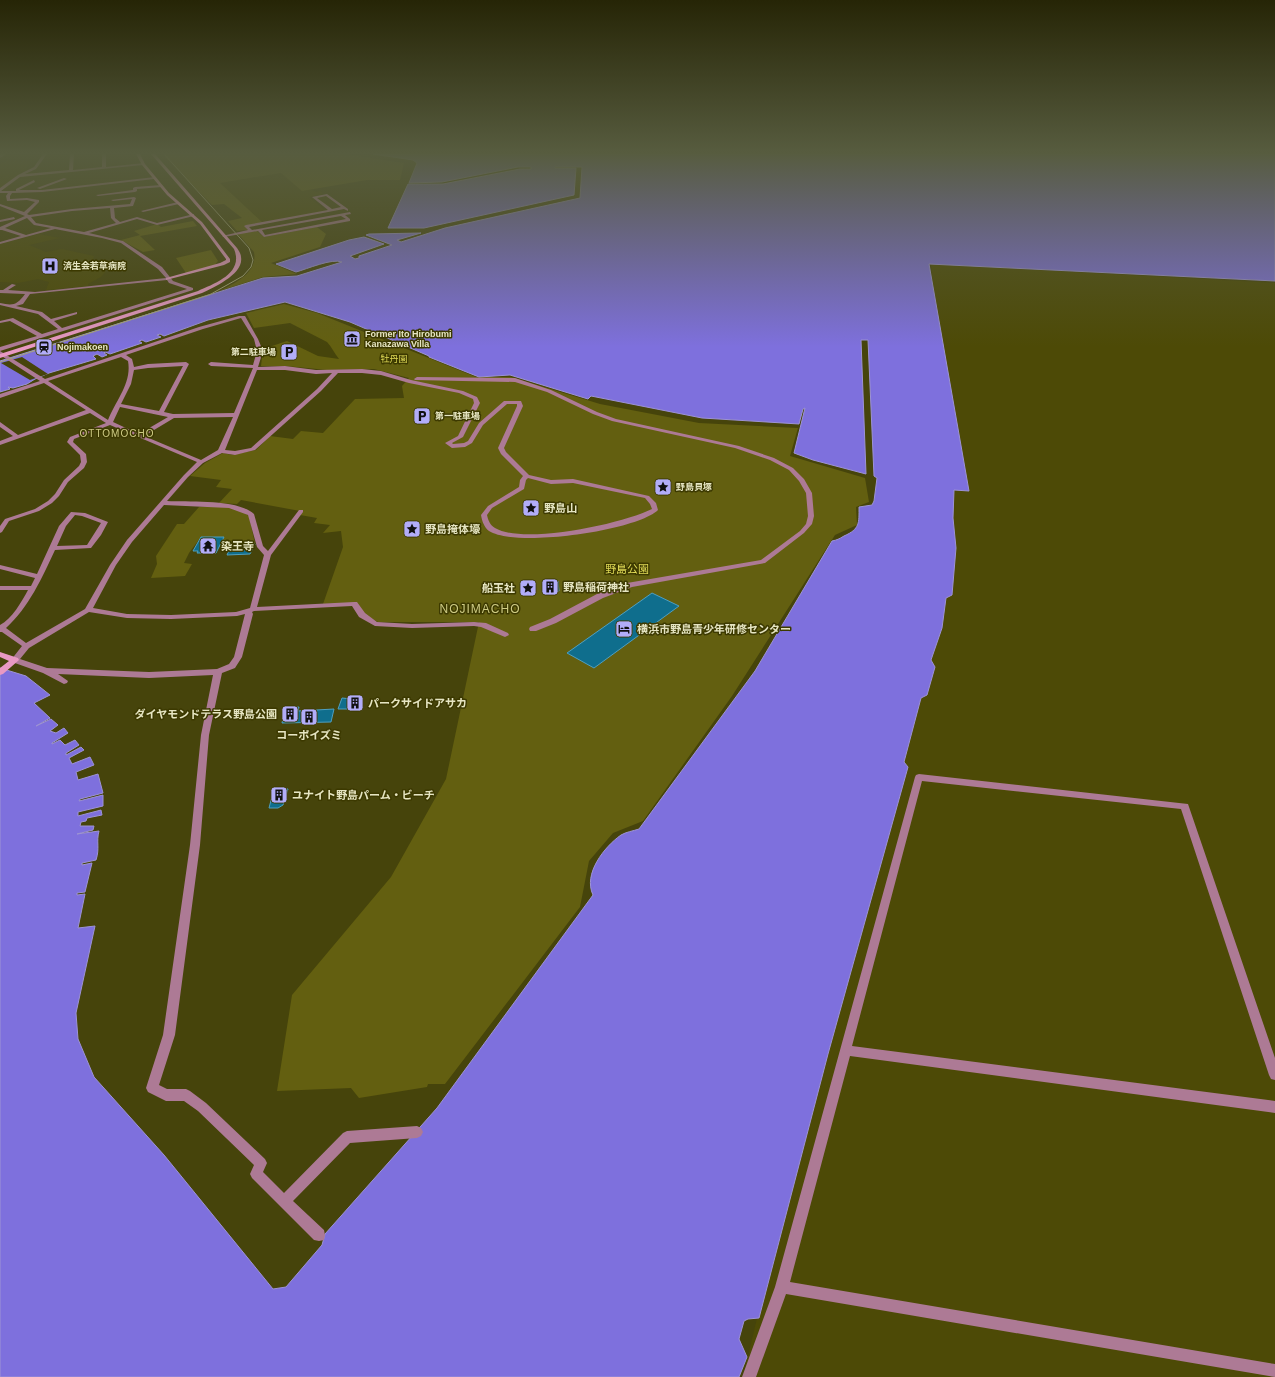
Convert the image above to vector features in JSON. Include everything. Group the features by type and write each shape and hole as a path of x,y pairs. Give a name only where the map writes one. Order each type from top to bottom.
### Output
{"street":[{"path":"0,221 12,218"},
{"path":"0,228 19,218"},
{"path":"0,349 191,289 171,282 160,268 122,242 85,233 54,229 35,224 29,218"},
{"path":"113,218 119,223"},
{"path":"85,233 136,218"},
{"path":"138,218 157,224 180,218"},
{"path":"1,292 28,293 168,279 228,261 211,234 196,218"},
{"path":"1,355 184,298 214,286 236,270 240,259 240,254 209,218"},
{"path":"251,231 246,226 287,218"},
{"path":"224,236 323,218"},
{"path":"259,229 264,236 349,220 347,218"},
{"path":"0,228 25,236"},
{"path":"0,243 54,229"},
{"path":"1,292 14,285"},
{"path":"12,306 20,303 28,293"},
{"path":"0,304 40,313 61,329"},
{"path":"50,321 75,313"},
{"path":"0,396 201,328 243,317 256,339 260,351 256,368 221,451 202,462 162,502 129,541 113,565 88,610 26,646 15,660 0,672"},
{"path":"0,322 11,319 41,336"},
{"path":"1,355 46,381 110,423 202,462"},
{"path":"0,531 7,520 37,510 54,499 66,481 82,467 84,462 83,454 70,443 72,438 110,423 128,385 132,369 130,360 122,355"},
{"path":"132,369 148,366 186,364 160,414"},
{"path":"211,364 256,368 285,368 336,372 362,371 381,373 409,381 461,392 475,398 477,403 460,437 448,443 452,446 465,446 470,442 481,424 506,402 519,402 520,406 501,448 503,453 527,476 551,482 573,481 647,497 653,503 655,510 650,514 636,519 572,534 530,537 494,530 486,523 484,515 490,507 522,488 524,480 527,476"},
{"path":"221,451 235,453 253,449 319,390 336,372"},
{"path":"409,381 418,379 515,380 549,391 595,413 614,420 737,447 772,459 791,469 802,480 809,493 811,516 809,524 802,532 763,562 630,585 600,596 553,621 533,629"},
{"path":"118,405 173,416 237,415"},
{"path":"0,443 90,411"},
{"path":"141,435 173,416"},
{"path":"0,424 18,436"},
{"path":"162,502 229,506 245,510 251,514 260,547 268,555"},
{"path":"46,671 149,675 218,672 232,666 238,657 268,555 301,511"},
{"path":"26,646 1,628 20,609 39,577 64,521 72,513 83,514 105,522 98,535 88,547 53,548"},
{"path":"0,515 7,520"},
{"path":"0,567 39,577"},
{"path":"0,588 32,588"},
{"path":"88,610 127,616 164,617 237,614 251,610 354,604 362,615 375,624 412,626 474,624 483,625 505,635"},
{"path":"0,654 46,671 64,681"},
{"path":"218,672 205,734 196,845 169,1034 152,1088 166,1094 186,1095 202,1107 261,1163 256,1174 319,1235"},
{"path":"749,1377 782,1287 919,777 1185,806 1275,1075"},
{"path":"846,1050 1275,1107"},
{"path":"284,1202 347,1137 417,1132"},
{"path":"782,1287 1275,1371"}],"shaded area":[{"path":"258,218 284,218 262,222"},
{"path":"392,218 468,218 424,228 388,228"},
{"path":"489,218 1275,218 1275,281 929,264 969,491 954,490 953,518 956,548 952,595 946,598 942,628 931,660 935,667 927,695 921,698 904,762 908,767 828,1054 759,1318 744,1321 739,1339 747,1357 739,1377 0,1377 0,668 26,676 50,695 34,703 50,718 36,726 51,719 58,725 50,731 56,733 64,728 68,733 52,744 60,740 65,745 75,740 79,745 66,753 66,755 81,747 84,750 69,758 72,764 90,757 94,765 76,772 78,780 98,774 103,793 80,799 79,801 103,795 103,806 78,812 78,816 101,810 102,815 87,818 86,821 81,822 80,826 94,826 93,830 77,834 99,831 96,860 82,863 82,865 92,863 85,892 77,893 77,895 85,894 78,928 95,926 76,1013 78,1039 94,1077 164,1155 273,1289 286,1287 322,1245 325,1234 437,1108 593,895 591,878 593,870 602,854 608,846 621,835 639,829 755,671 832,541 839,539 853,531 858,525 859,507 872,505 874,501 877,478 874,476 868,340 861,340 866,474 813,460 794,453 805,408 803,409 799,424 702,418 591,396 588,399 510,375 479,377 429,357 350,322 285,302 208,320 164,336 160,334 157,335 161,337 146,342 142,340 139,341 142,343 110,354 105,352 104,353 107,355 102,357 97,354 93,356 96,359 49,373 27,384 13,388 8,387 10,389 0,392 0,361 263,278 297,276 342,262 332,261 296,272 276,264 349,240 364,237 384,244 350,256 355,259 359,258 359,256 392,245 366,235 369,234 421,233 397,240 401,242 445,228"},
{"name":"済生会若草病院","path":"39,234 60,238 29,245 46,252 62,249 94,256 93,260 106,271 101,277 88,284 88,286 46,290 49,282 38,279 18,283 0,282 0,244"},
{"path":"931,264 1275,283 1275,1377 743,1377 954,490"}],"green space":[{"path":"241,218 258,218 262,222 245,226 248,230 237,231 228,221"},
{"path":"193,221 197,226 140,236 155,250 143,252 121,240 140,235 134,231 157,224 161,227"},
{"path":"317,227 326,234 320,247 271,263 297,274 263,277 219,291 238,281 249,271 252,266 254,252 238,234 257,231 264,237"},
{"path":"211,250 218,261 215,265 186,273 176,258"},
{"name":"野島公園","path":"284,304 317,313 476,377 511,377 600,404 699,423 798,428 790,456 865,478 869,502 856,507 857,525 835,535 732,696 643,821 613,833 589,861 580,907 445,1084 428,1084 427,1087 359,1098 351,1088 277,1091 292,995 391,877 446,779 479,622 378,622 364,615 357,603 323,604 343,547 341,531 323,533 330,525 314,523 317,518 300,515 300,511 241,500 237,504 219,503 232,489 216,487 221,480 190,476 205,463 223,453 232,455 256,450 270,436 293,439 301,431 323,433 355,399 404,398 402,386 409,378 374,369 327,370 286,366 261,366 263,349 287,341 318,356 339,359 327,342 290,323 254,328 246,313"},
{"path":"199,507 225,507 244,512 249,516 255,544 219,546 224,537 201,537 189,553 184,563 192,564 185,576 151,578 157,564 156,556 177,524 184,524"}],"pier":[{"path":"22,357 48,374 30,380 1,363"}],"building":[{"path":"201,537 224,537 216,553 197,553 198,551 193,551"},
{"path":"232,544 255,544 250,554 227,555"},
{"name":"野島稲荷神社","path":"558,581 559,591 546,592 545,582"},
{"name":"横浜市野島青少年研修センター","path":"652,593 679,606 594,668 567,653"},
{"path":"342,698 352,699 348,709 338,709"},
{"path":"299,707 298,711 334,709 331,722 282,723 285,708"},
{"name":"ユナイト野島パーム・ビーチ","path":"274,789 288,789 283,805 278,808 269,808"}],"tram line":[{"path":"0,362 211,294 243,276 251,267 253,260 249,248 222,218"}],"place":[{"name":"済生会若草病院","path":"50,266"},
{"name":"Former Ito Hirobumi Kanazawa Villa","path":"352,339"},
{"name":"Nojimakoen","path":"44,347"},
{"name":"第二駐車場","path":"289,352"},
{"name":"第一駐車場","path":"422,416"},
{"name":"野島貝塚","path":"663,487"},
{"name":"野島山","path":"531,508"},
{"name":"野島掩体壕","path":"412,529"},
{"name":"染王寺","path":"208,546"},
{"name":"野島稲荷神社","path":"550,587"},
{"name":"船玉社","path":"528,588"},
{"name":"横浜市野島青少年研修センター","path":"624,629"},
{"name":"パークサイドアサカ","path":"355,703"},
{"name":"ダイヤモンドテラス野島公園","path":"290,714"},
{"name":"コーポイズミ","path":"309,717"},
{"name":"ユナイト野島パーム・ビーチ","path":"279,795"}],"district":[{"name":"OTTOMOCHO","path":"117,433"},
{"name":"NOJIMACHO","path":"480,609"}],"park label":[{"name":"牡丹園","path":"394,359"}]}
